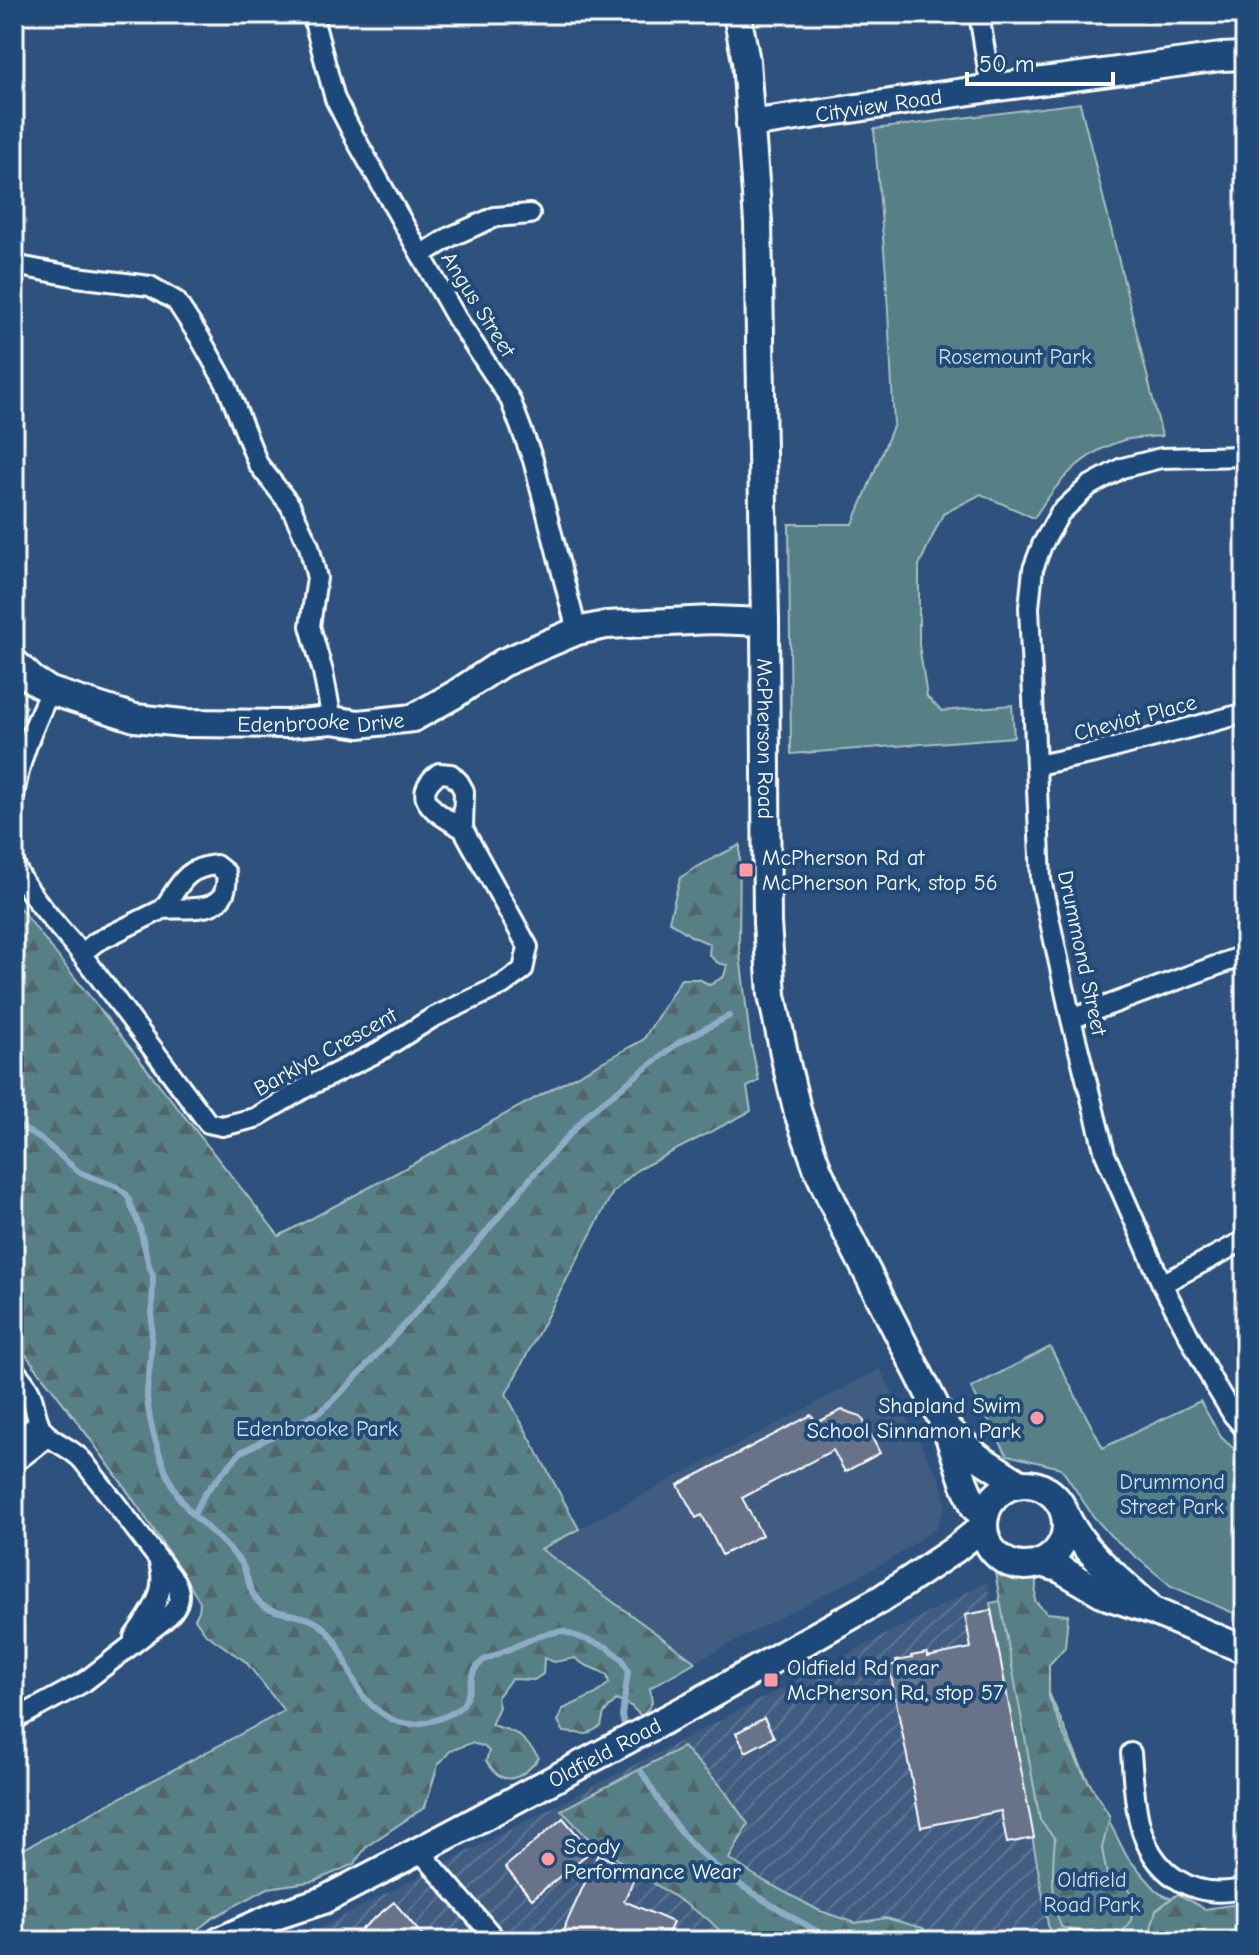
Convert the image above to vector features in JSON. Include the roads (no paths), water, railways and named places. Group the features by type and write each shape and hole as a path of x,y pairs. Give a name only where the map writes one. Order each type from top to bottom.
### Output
{"street":[{"name":"Angus Street","path":"312,14 335,99 457,319 510,399 533,460 577,631"},
{"name":"McPherson Road","path":"737,14 746,61 758,222 767,923 772,995 798,1113 818,1170 946,1427"},
{"path":"979,14 991,88"},
{"name":"Cityview Road","path":"750,124 991,88 1245,56"},
{"path":"421,255 450,237 495,217 530,214"},
{"path":"14,265 150,286 176,301 227,386 258,464 290,505 309,546 317,578 310,626 332,720"},
{"name":"Drummond Street","path":"1245,456 1161,458 1122,468 1089,486 1060,513 1042,545 1033,569 1029,607 1041,880 1071,1019 1105,1154 1162,1284 1213,1382 1245,1429"},
{"name":"Edenbrooke Drive","path":"14,662 50,691 135,718 171,722 287,724 332,720 359,724 413,718 502,663 577,631 606,625 712,620 765,622"},
{"path":"14,797 17,773 50,691"},
{"name":"Cheviot Place","path":"1037,765 1095,753 1245,713"},
{"name":"Barklya Crescent","path":"14,862 30,890 208,1123 222,1126 255,1118 305,1088 378,1052 432,1018 502,985 523,970 528,947 463,829"},
{"path":"81,954 96,942 163,909"},
{"path":"1071,1019 1245,955"},
{"path":"1162,1284 1245,1240"},
{"path":"14,1370 29,1390 44,1430 83,1461 156,1556 180,1594 173,1613 75,1688 14,1720"},
{"path":"946,1427 978,1457 1020,1484"},
{"path":"946,1427 975,1508 1003,1560 1029,1566 1054,1555 1062,1544 1066,1516"},
{"path":"14,1442 44,1430"},
{"path":"14,1463 44,1430"},
{"path":"987,1531 990,1505 997,1495 1020,1484 1044,1488 1062,1505 1074,1532 1091,1553 1153,1611"},
{"name":"Oldfield Road","path":"261,1941 284,1929 324,1900 691,1706 881,1599 987,1531"},
{"path":"1041,1563 1059,1568 1107,1596 1153,1611 1245,1650"},
{"path":"1131,1753 1139,1822 1148,1847 1163,1868 1184,1885 1209,1892 1229,1893 1245,1888"},
{"path":"420,1851 497,1941"},
{"name":"Oldfield Road","path":"219,1941 275,1916 324,1900"}],"waterway":[{"path":"194,1514 205,1493 241,1452 320,1412 347,1387 589,1113 678,1043 729,1016"},
{"path":"14,1123 42,1140 79,1172 117,1187 127,1195 153,1275 147,1397 158,1448 178,1495 241,1562 257,1601 269,1609 303,1617 320,1625 336,1643 364,1697 395,1721 421,1723 452,1713 464,1703 475,1670 484,1660 541,1635 562,1631 607,1647 622,1659 628,1671 622,1716 624,1724"},
{"path":"641,1771 671,1819 704,1857 745,1888 834,1941"}],"place":[{"name":"McPherson Rd at McPherson Park, stop 56","path":"746,870"},
{"name":"Shapland Swim School Sinnamon Park","path":"1037,1418"},
{"name":"Oldfield Rd near McPherson Rd, stop 57","path":"771,1680"},
{"name":"Scody Performance Wear","path":"548,1859"}],"park label":[{"name":"Rosemount Park","path":"1015,356"},
{"name":"Edenbrooke Park","path":"317,1428"},
{"name":"Drummond Street Park","path":"1172,1494"},
{"name":"Oldfield Road Park","path":"1092,1892"}]}
